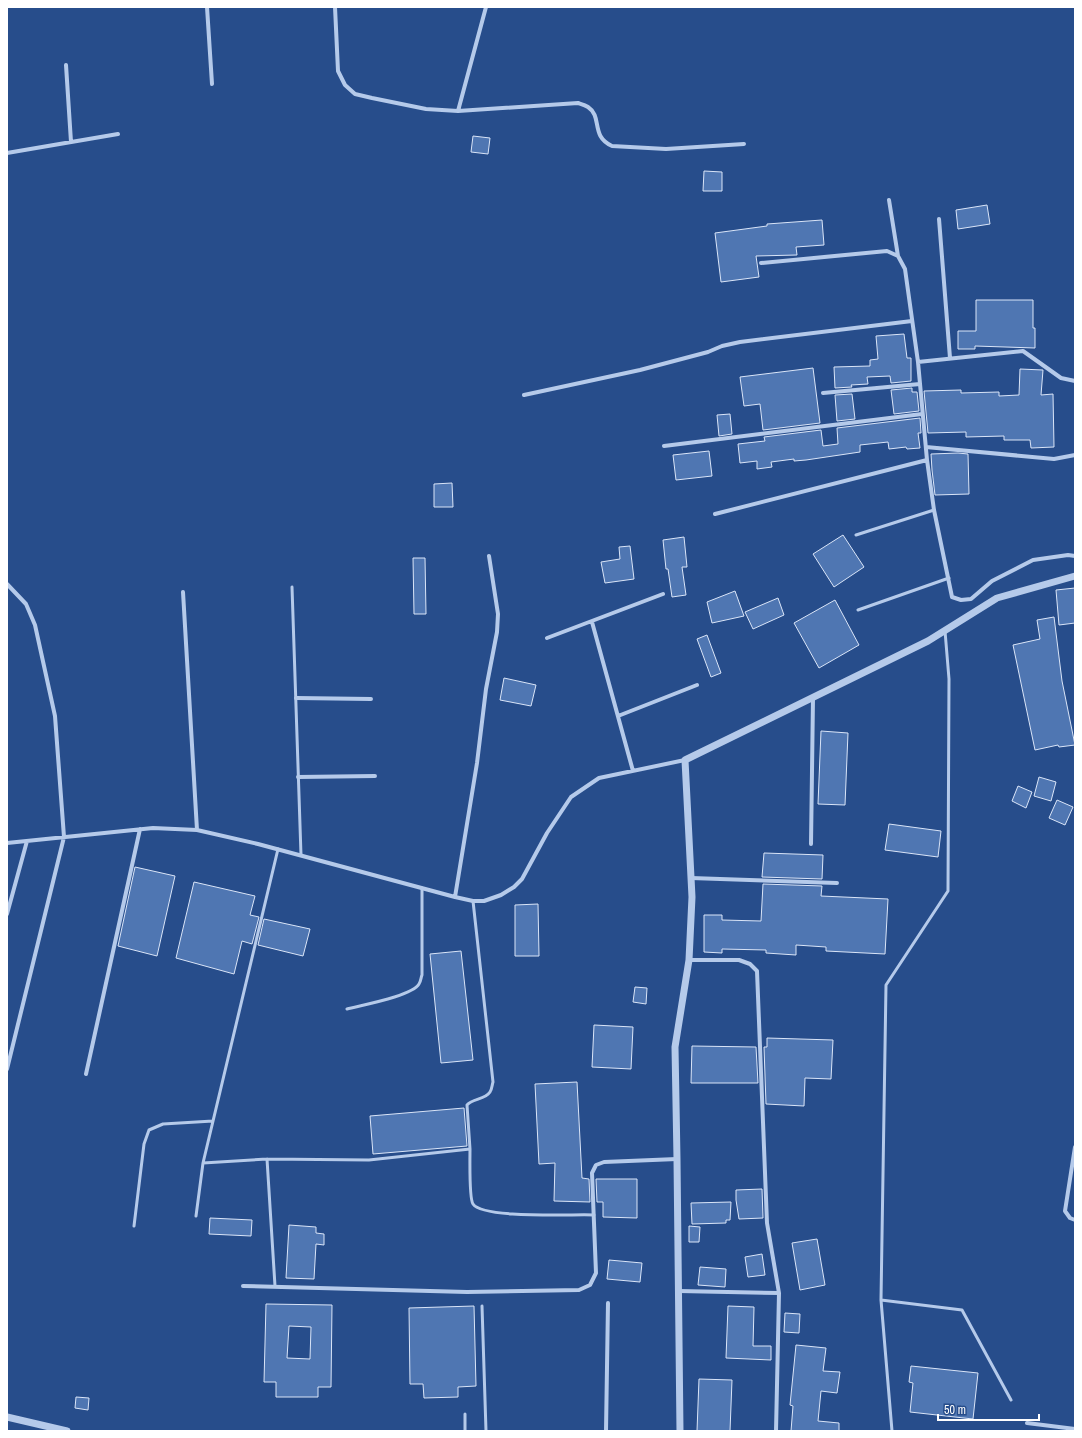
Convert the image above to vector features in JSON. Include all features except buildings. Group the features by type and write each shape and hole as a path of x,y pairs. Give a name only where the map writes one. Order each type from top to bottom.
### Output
{"street":[{"path":"207,7 212,84"},
{"path":"335,7 338,71 345,85 355,94 426,109 458,111 578,103 588,107 595,116 599,135 604,142 612,146 687,149 744,144"},
{"path":"458,111 486,7"},
{"path":"66,65 71,142"},
{"path":"7,153 118,134"},
{"path":"889,200 898,256 905,269 918,362 922,414 934,510 952,597 961,600 970,599 992,581 1033,560 1068,555 1075,556"},
{"path":"939,218 950,358"},
{"path":"761,263 887,251 898,256"},
{"path":"524,395 640,370 740,342 912,321"},
{"path":"918,362 1023,351 1061,378 1075,381"},
{"path":"823,393 920,384"},
{"path":"664,446 922,414"},
{"path":"926,447 1054,459 1075,455"},
{"path":"715,514 927,460"},
{"path":"456,896 477,763 486,689 497,632 498,614 489,556"},
{"path":"7,843 153,828 198,830 278,849 473,901 484,901 501,895 514,887 522,879 547,833 571,797 599,778 685,760 928,641 998,598 1075,576"},
{"path":"7,584 26,604 35,625 55,716 64,837 7,1069"},
{"path":"184,592 198,830"},
{"path":"547,638 663,594"},
{"path":"592,622 633,771"},
{"path":"618,716 697,685"},
{"path":"296,698 371,700"},
{"path":"811,844 813,698"},
{"path":"680,1431 675,1047 689,960 692,897 685,760"},
{"path":"298,777 375,776"},
{"path":"86,1074 140,829"},
{"path":"7,914 27,841"},
{"path":"691,878 837,883"},
{"path":"689,960 739,960 750,964 757,971 767,1223 779,1293 776,1431"},
{"path":"1075,1146 1065,1211 1070,1218 1075,1220"},
{"path":"243,1286 467,1292 580,1290 590,1285 596,1273 592,1174 596,1165 604,1162 677,1159"},
{"path":"678,1291 779,1293"},
{"path":"606,1431 608,1303"},
{"path":"7,1417 67,1431"},
{"path":"1027,1423 1075,1429"}],"lane":[{"path":"856,535 934,510"},
{"path":"858,610 949,578"},
{"path":"292,587 301,855"},
{"path":"892,1431 881,1300 886,985 948,891 949,679 945,631"},
{"path":"196,1216 203,1163 278,849"},
{"path":"347,1009 402,995 412,990 419,984 422,975 422,888"},
{"path":"473,901 493,1082 490,1092 482,1098 470,1102 467,1105 472,1201 478,1208 501,1214 594,1215"},
{"path":"134,1226 144,1144 149,1130 163,1124 213,1121"},
{"path":"203,1163 267,1159 369,1160 470,1149"},
{"path":"267,1159 275,1286"},
{"path":"881,1300 962,1310 1011,1400"},
{"path":"482,1306 486,1431"},
{"path":"465,1414 466,1431"}]}
